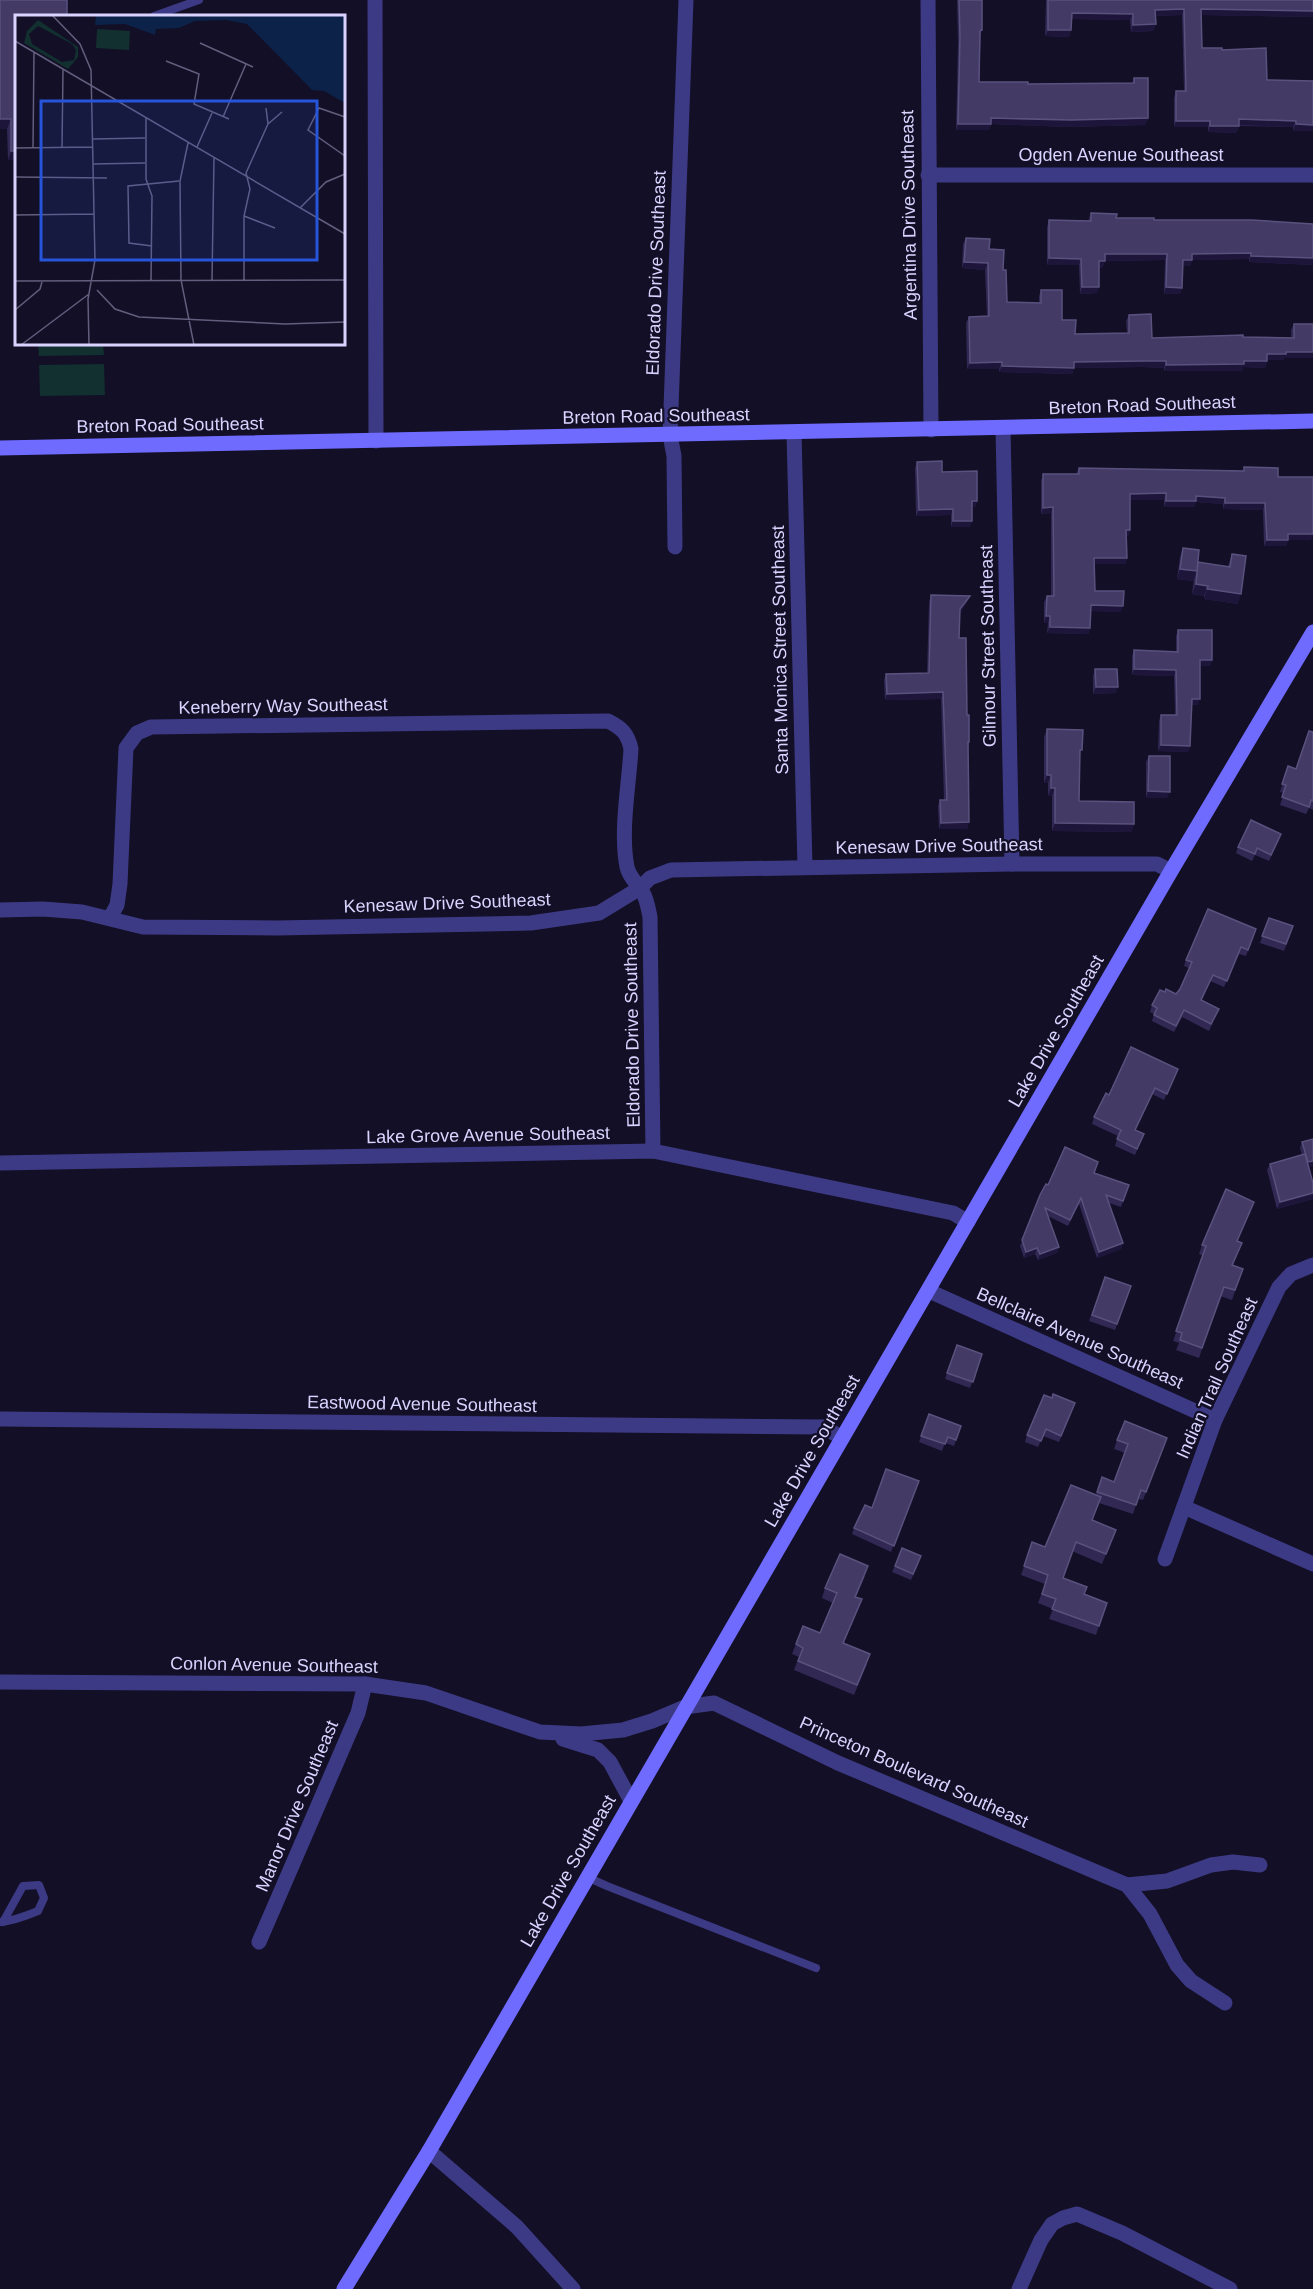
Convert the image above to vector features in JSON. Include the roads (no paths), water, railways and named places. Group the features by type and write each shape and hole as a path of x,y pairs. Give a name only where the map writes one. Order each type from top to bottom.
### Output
{"main road":[{"name":"Breton Road Southeast","path":"0,448 1313,421"},
{"name":"Lake Drive Southeast","path":"344,2289 429,2151 1171,872 1308,650 1313,632"}],"street":[{"path":"375,0 376,441"},
{"name":"Eldorado Drive Southeast","path":"675,547 674,456 670,435 686,0"},
{"name":"Argentina Drive Southeast","path":"928,0 931,430"},
{"name":"Ogden Avenue Southeast","path":"928,174 1313,175"},
{"name":"Gilmour Street Southeast","path":"1003,428 1012,864"},
{"name":"Santa Monica Street Southeast","path":"794,433 805,867"},
{"name":"Keneberry Way Southeast","path":"110,918 117,905 120,884 126,748 137,733 151,727 608,721 620,727"},
{"name":"Eldorado Drive Southeast","path":"620,727 628,736 631,749 625,835 627,870 647,901 650,917 653,1151"},
{"name":"Kenesaw Drive Southeast","path":"0,910 43,909 81,912 143,927 278,928 531,923 599,913 640,888 650,878 671,870 1157,864 1171,872"},
{"name":"Lake Grove Avenue Southeast","path":"0,1163 653,1151 953,1213 968,1222"},
{"name":"Indian Trail Southeast","path":"1165,1559 1215,1420 1279,1287 1291,1274 1313,1265"},
{"name":"Bellclaire Avenue Southeast","path":"929,1291 1215,1420"},
{"name":"Eastwood Avenue Southeast","path":"0,1419 824,1427 842,1438"},
{"path":"1184,1507 1313,1564"},
{"name":"Conlon Avenue Southeast","path":"0,1682 365,1684 426,1693 598,1750 610,1762 631,1801"},
{"name":"Manor Drive Southeast","path":"259,1942 358,1713 365,1684"},
{"name":"Princeton Boulevard Southeast","path":"685,1707 714,1703 838,1763 1127,1885 1167,1881 1211,1865 1233,1862 1260,1865"},
{"name":"Conlon Avenue Southeast","path":"540,1732 581,1734 623,1730 685,1707"},
{"name":"Princeton Boulevard Southeast","path":"1127,1885 1150,1914 1178,1965 1191,1981 1225,2003"},
{"path":"429,2151 517,2227 573,2289"},
{"path":"1019,2289 1041,2240 1052,2224 1077,2214 1122,2233 1230,2289"}],"lane":[{"path":"157,15 199,0"},
{"path":"587,1877 816,1968"},
{"path":"39,1885 44,1898 38,1911 2,1922 23,1886 39,1885"}]}
